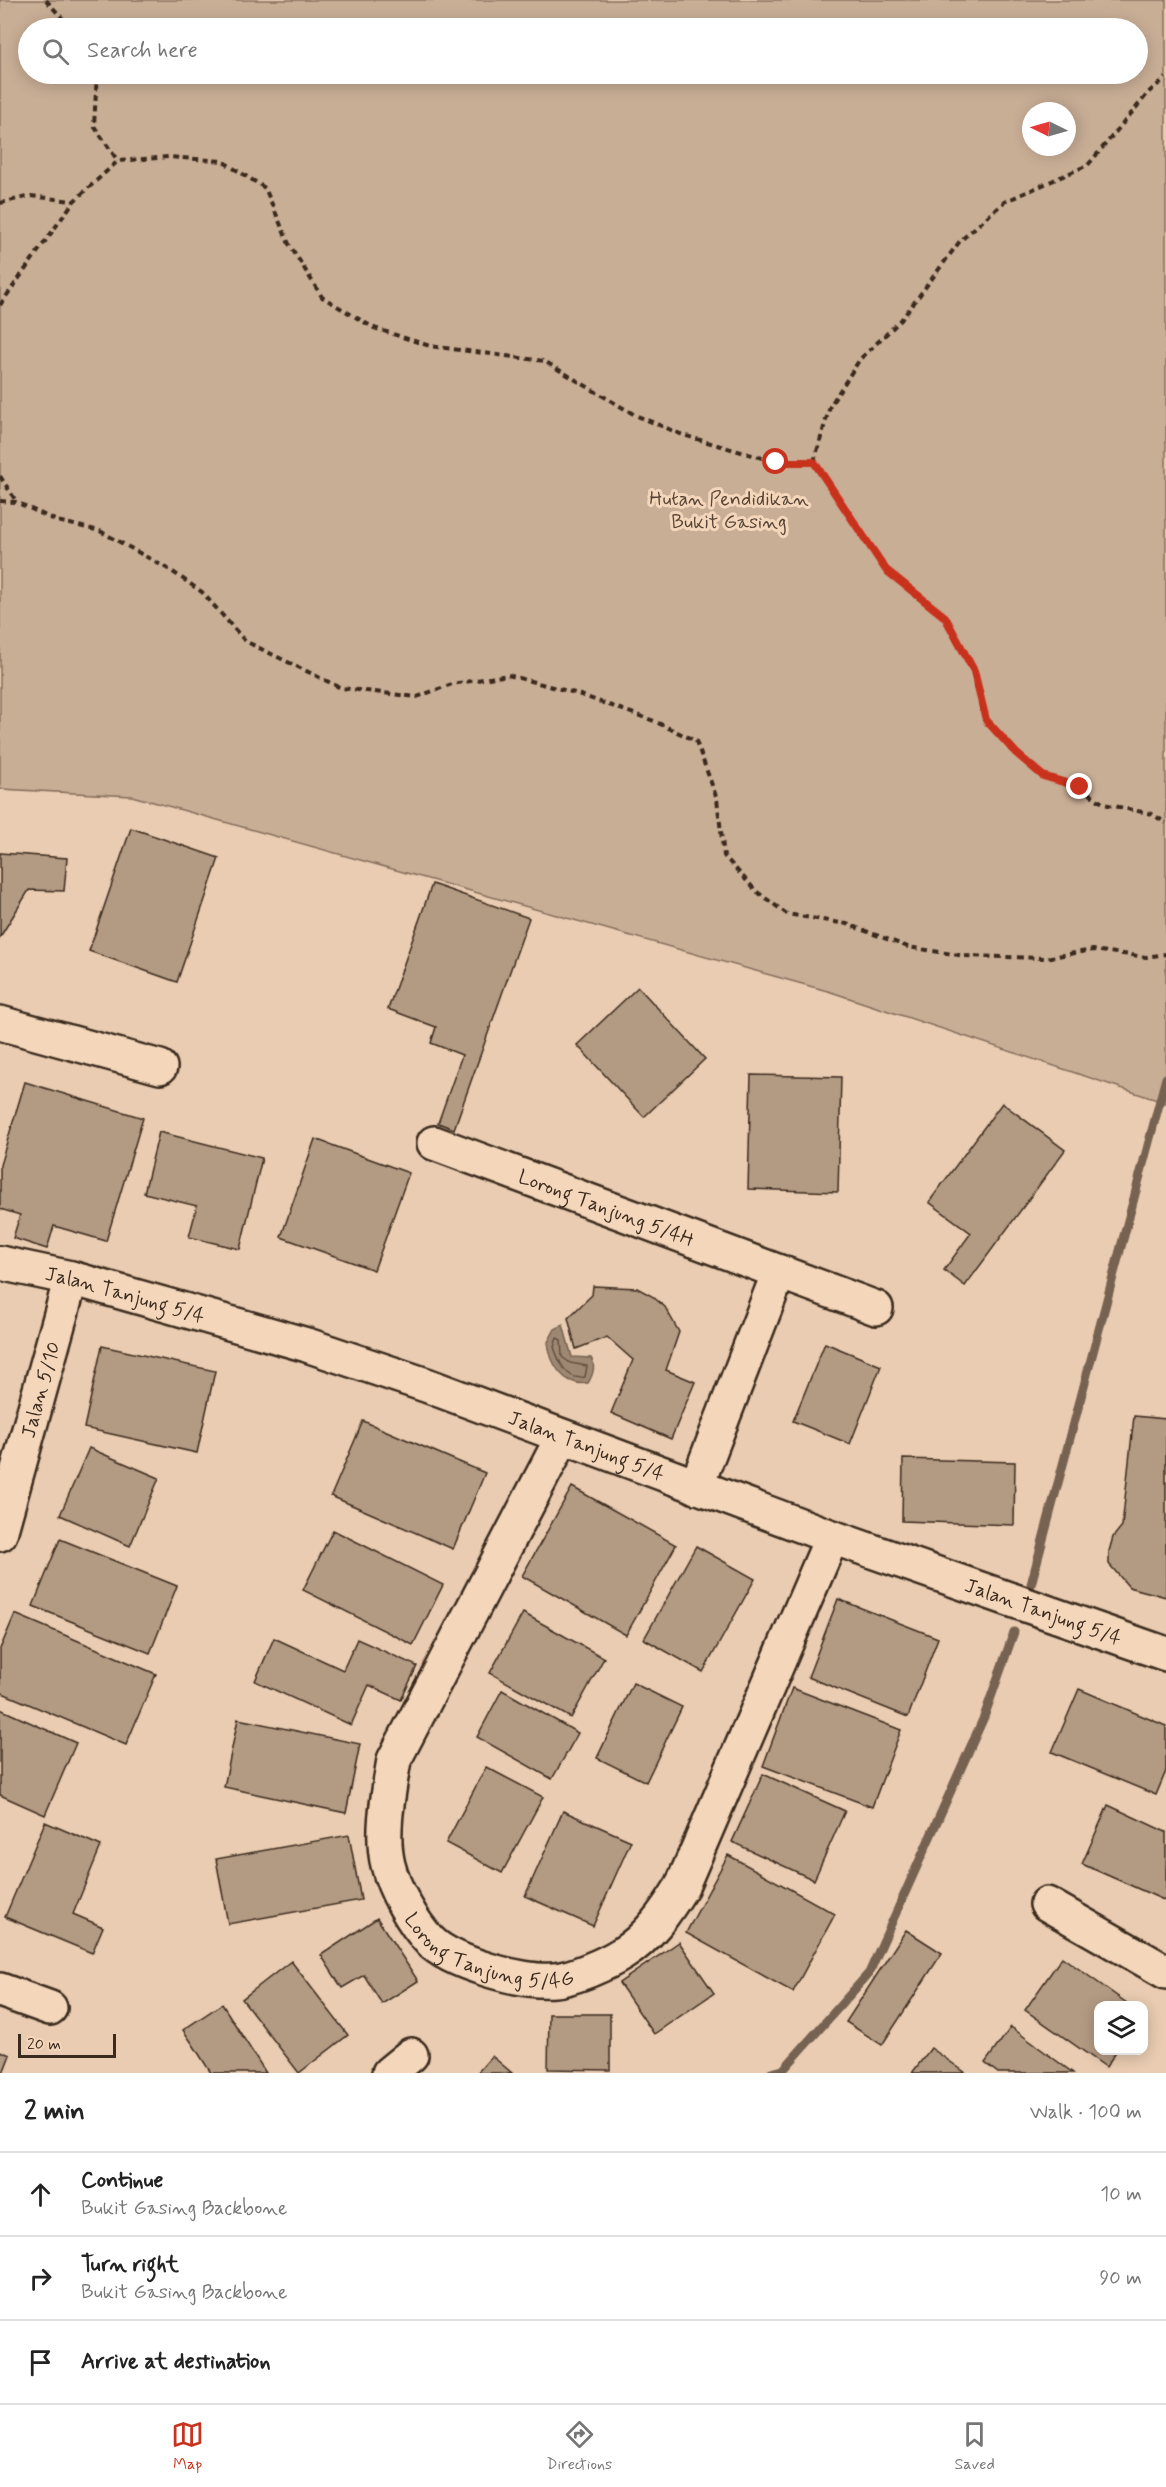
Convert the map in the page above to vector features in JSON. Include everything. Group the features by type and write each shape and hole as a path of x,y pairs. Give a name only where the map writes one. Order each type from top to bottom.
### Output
{"street":[{"path":"0,1023 160,1067"},
{"name":"Lorong Tanjung 5/4H","path":"434,1143 876,1308"},
{"name":"Jalan Tanjung 5/4","path":"0,1263 71,1278 307,1345 426,1385 562,1438 832,1537 1166,1654"},
{"path":"696,1488 779,1272"},
{"name":"Jalan 5/10","path":"0,1534 71,1278"},
{"name":"Lorong Tanjung 5/4G","path":"562,1438 394,1760 386,1811 387,1864 406,1906 430,1941 458,1958 489,1970 521,1979 555,1980 601,1965 623,1954 664,1915 687,1875 832,1537"},
{"path":"1047,1904 1166,1972"},
{"path":"0,1990 50,2008"}],"path":[{"path":"46,0 62,18"},
{"path":"1166,78 1150,92 1088,165 1004,202 960,241 901,320 860,358 830,406 814,462 886,570 945,617 974,671 986,720 1016,753 1043,776 1080,787 1104,804 1152,814 1166,823"},
{"path":"96,84 94,126 118,161"},
{"path":"0,305 74,201 118,161 169,157 222,161 265,188 289,244 322,297 374,328 430,346 544,361 635,415 683,435 776,462 814,462"},
{"path":"0,203 31,196 74,201"},
{"path":"0,476 16,502"},
{"path":"0,501 16,502 57,521 100,531 170,570 202,592 245,641 340,688 417,697 452,684 508,675 595,700 654,721 696,741 717,799 724,856 756,891 787,914 847,924 908,947 965,956 1045,958 1093,950 1146,957 1166,954"}],"green space":[{"name":"Hutan Pendidikan Bukit Gasing","path":"0,0 1166,0 1166,1103 831,992 132,796 0,789"}],"water":[{"path":"563,1325 572,1357 591,1358 593,1361 593,1370 588,1383 579,1383 565,1378 555,1366 548,1342 555,1329"}],"building":[{"path":"131,828 219,858 177,982 89,951"},
{"path":"0,853 67,858 64,891 29,890 0,937"},
{"path":"432,884 529,918 454,1129 438,1123 462,1055 431,1043 436,1027 388,1009"},
{"path":"638,987 705,1059 644,1117 577,1045"},
{"path":"751,1075 841,1077 838,1192 748,1189"},
{"path":"25,1082 143,1118 106,1241 54,1226 47,1249 13,1238 20,1215 0,1209 0,1165"},
{"path":"1002,1103 1065,1150 965,1286 944,1270 971,1233 929,1202"},
{"path":"159,1132 262,1158 240,1249 189,1237 197,1206 144,1193"},
{"path":"315,1139 409,1173 374,1270 281,1237"},
{"path":"593,1286 637,1288 652,1296 665,1307 679,1332 666,1370 695,1382 671,1439 611,1413 633,1360 607,1337 576,1349 568,1318 592,1295"},
{"path":"825,1343 881,1366 850,1444 793,1421"},
{"path":"102,1346 215,1371 197,1453 84,1428"},
{"path":"1134,1416 1166,1419 1166,1597 1129,1587 1109,1564 1109,1551 1113,1537 1122,1526"},
{"path":"363,1421 485,1473 453,1549 331,1496"},
{"path":"89,1448 159,1478 130,1546 60,1515"},
{"path":"903,1459 1015,1462 1014,1525 902,1521"},
{"path":"572,1487 676,1545 626,1635 522,1576"},
{"path":"333,1530 443,1585 413,1645 303,1590"},
{"path":"60,1539 177,1586 150,1653 33,1606"},
{"path":"696,1546 755,1579 703,1672 644,1639"},
{"path":"838,1599 938,1638 908,1717 808,1677"},
{"path":"523,1613 604,1658 571,1718 490,1673"},
{"path":"15,1614 156,1674 126,1745 0,1692 0,1649"},
{"path":"274,1638 343,1670 357,1639 417,1666 401,1700 369,1685 351,1725 255,1681"},
{"path":"633,1683 682,1707 646,1782 597,1758"},
{"path":"792,1688 901,1730 872,1807 763,1766"},
{"path":"1079,1689 1166,1726 1166,1771 1156,1795 1052,1752"},
{"path":"502,1690 578,1733 552,1779 477,1737"},
{"path":"0,1709 76,1743 45,1815 0,1795"},
{"path":"238,1719 360,1744 346,1813 224,1787"},
{"path":"486,1767 543,1797 502,1873 446,1843"},
{"path":"763,1774 845,1811 814,1880 732,1842"},
{"path":"1108,1805 1166,1832 1166,1901 1082,1864"},
{"path":"563,1811 631,1841 593,1926 525,1896"},
{"path":"45,1822 101,1846 73,1914 103,1927 92,1953 5,1917"},
{"path":"349,1835 361,1900 228,1924 216,1859"},
{"path":"728,1855 835,1914 793,1992 686,1933"},
{"path":"377,1918 418,1981 382,2004 364,1975 342,1988 321,1955"},
{"path":"906,1930 942,1953 882,2045 846,2022"},
{"path":"679,1942 714,1993 654,2034 619,1983"},
{"path":"1062,1957 1124,2001 1094,2001 1094,2055 1114,2055 1106,2067 1025,2010"},
{"path":"291,1961 348,2035 299,2073 242,1999"},
{"path":"222,2004 266,2073 211,2073 183,2030"},
{"path":"549,2014 610,2014 610,2070 548,2069"},
{"path":"1011,2027 1073,2073 998,2073 985,2063"},
{"path":"931,2048 966,2073 912,2073"},
{"path":"0,2051 10,2055 3,2073 0,2073"},
{"path":"492,2056 512,2073 477,2073"}],"waterway":[{"path":"1029,1592 1166,1078"},
{"path":"771,2073 783,2070 869,1973 984,1717 1014,1632"}],"route":[{"path":"776,462 814,462 886,570 945,617 974,671 986,720 1016,753 1043,776 1080,787"}]}
